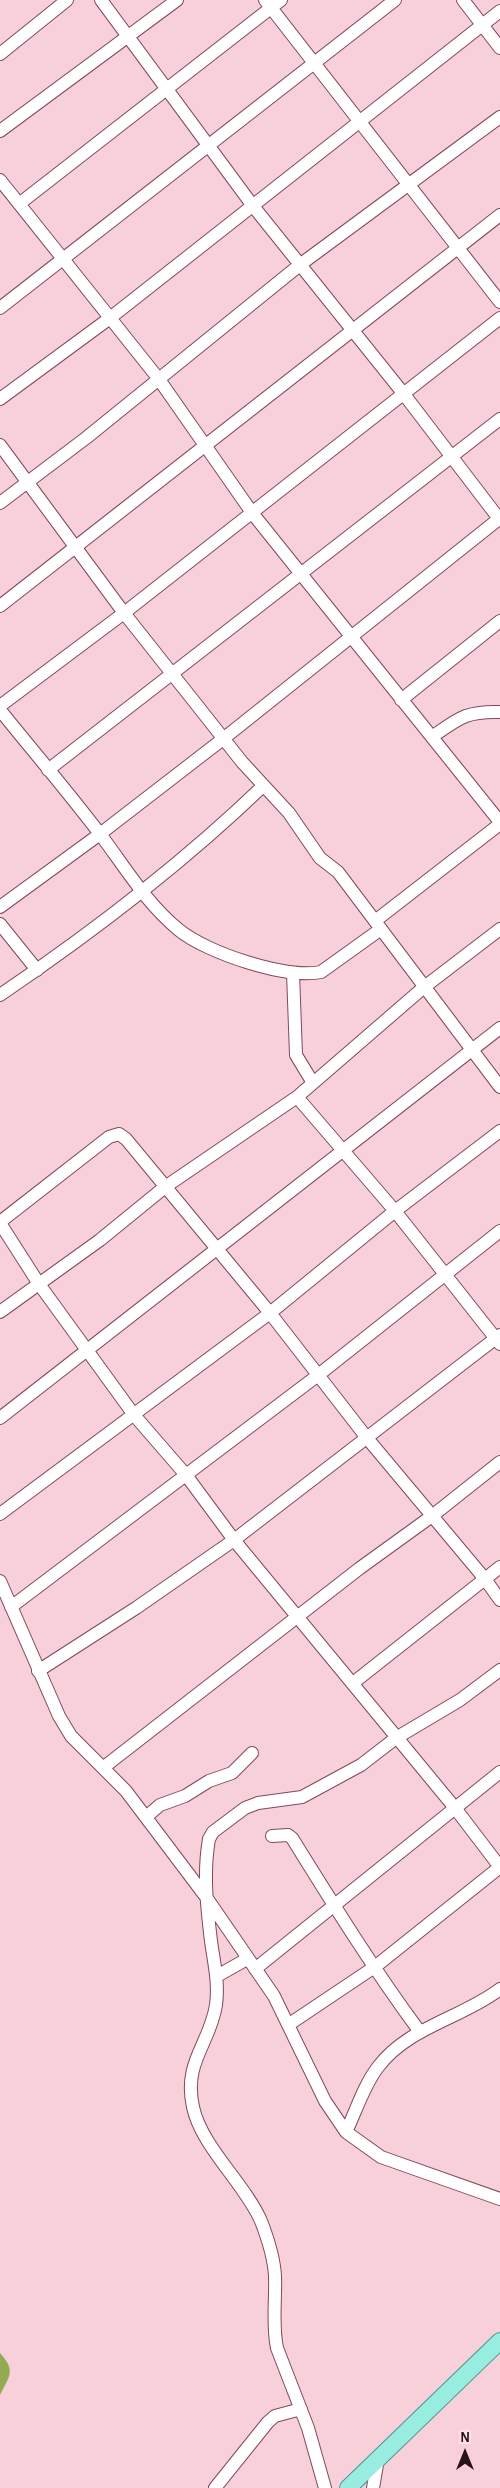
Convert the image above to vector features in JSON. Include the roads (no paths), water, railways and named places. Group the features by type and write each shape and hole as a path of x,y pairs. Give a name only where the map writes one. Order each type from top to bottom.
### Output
{"main road":[{"path":"348,2488 500,2341"}],"street":[{"path":"0,54 66,0"},
{"path":"0,908 223,739 350,636 500,519 403,393 253,206 101,0"},
{"path":"0,131 130,37 177,0"},
{"path":"0,308 209,146 313,62 395,0"},
{"path":"463,0 481,26 500,48"},
{"path":"19,204 168,89 272,2 313,62 500,302"},
{"path":"0,399 110,318 500,11"},
{"path":"0,503 301,264 500,117"},
{"path":"0,180 158,378 253,514 500,823 321,972 293,973 234,958 200,944 178,929 142,892 100,834 0,708 253,514 403,393 500,318"},
{"path":"0,606 500,216"},
{"path":"48,770 500,419"},
{"path":"0,445 124,613 223,739 289,813 320,858 338,872 423,988 500,1088"},
{"path":"401,700 500,621"},
{"path":"432,737 458,719 474,712 500,712"},
{"path":"0,996 142,892 218,829 263,786"},
{"path":"0,924 37,970"},
{"path":"0,1312 100,1240 165,1187 297,1097 423,988 500,928"},
{"path":"293,973 296,1055 313,1083"},
{"path":"0,1418 500,1028"},
{"path":"38,1671 136,1608 234,1540 499,1339 444,1274 395,1211 297,1097"},
{"path":"0,1514 270,1313 395,1211 500,1131"},
{"path":"288,2025 376,1966 500,1867 455,1808 234,1540 186,1475 134,1415 39,1284 0,1222 109,1137 119,1134 126,1139 270,1313 317,1376 485,1579 500,1600"},
{"path":"11,1607 317,1376 500,1231"},
{"path":"104,1767 500,1462"},
{"path":"353,1683 500,1567"},
{"path":"0,1580 38,1671 59,1716 71,1736 104,1767 146,1816 206,1897 274,1996 325,2101 346,2132 381,2157 500,2199"},
{"path":"325,2488 301,2409 274,2336 275,2275 268,2240 259,2218 201,2128 193,2108 190,2084 193,2063 216,2007 217,1976 206,1897 208,1845 213,1832 252,1805 302,1797 361,1765 396,1738 460,1700 500,1670"},
{"path":"146,1816 160,1805 185,1796 208,1781 232,1773 252,1753"},
{"path":"217,1976 251,1964 334,1905 500,1772"},
{"path":"272,1836 288,1835 292,1838 334,1905 376,1966 388,1990 420,2032"},
{"path":"346,2132 376,2069 384,2059 420,2032 472,2007 500,1989"},
{"path":"215,2488 268,2422 275,2416 301,2409"},
{"path":"374,2488 378,2459"}]}
